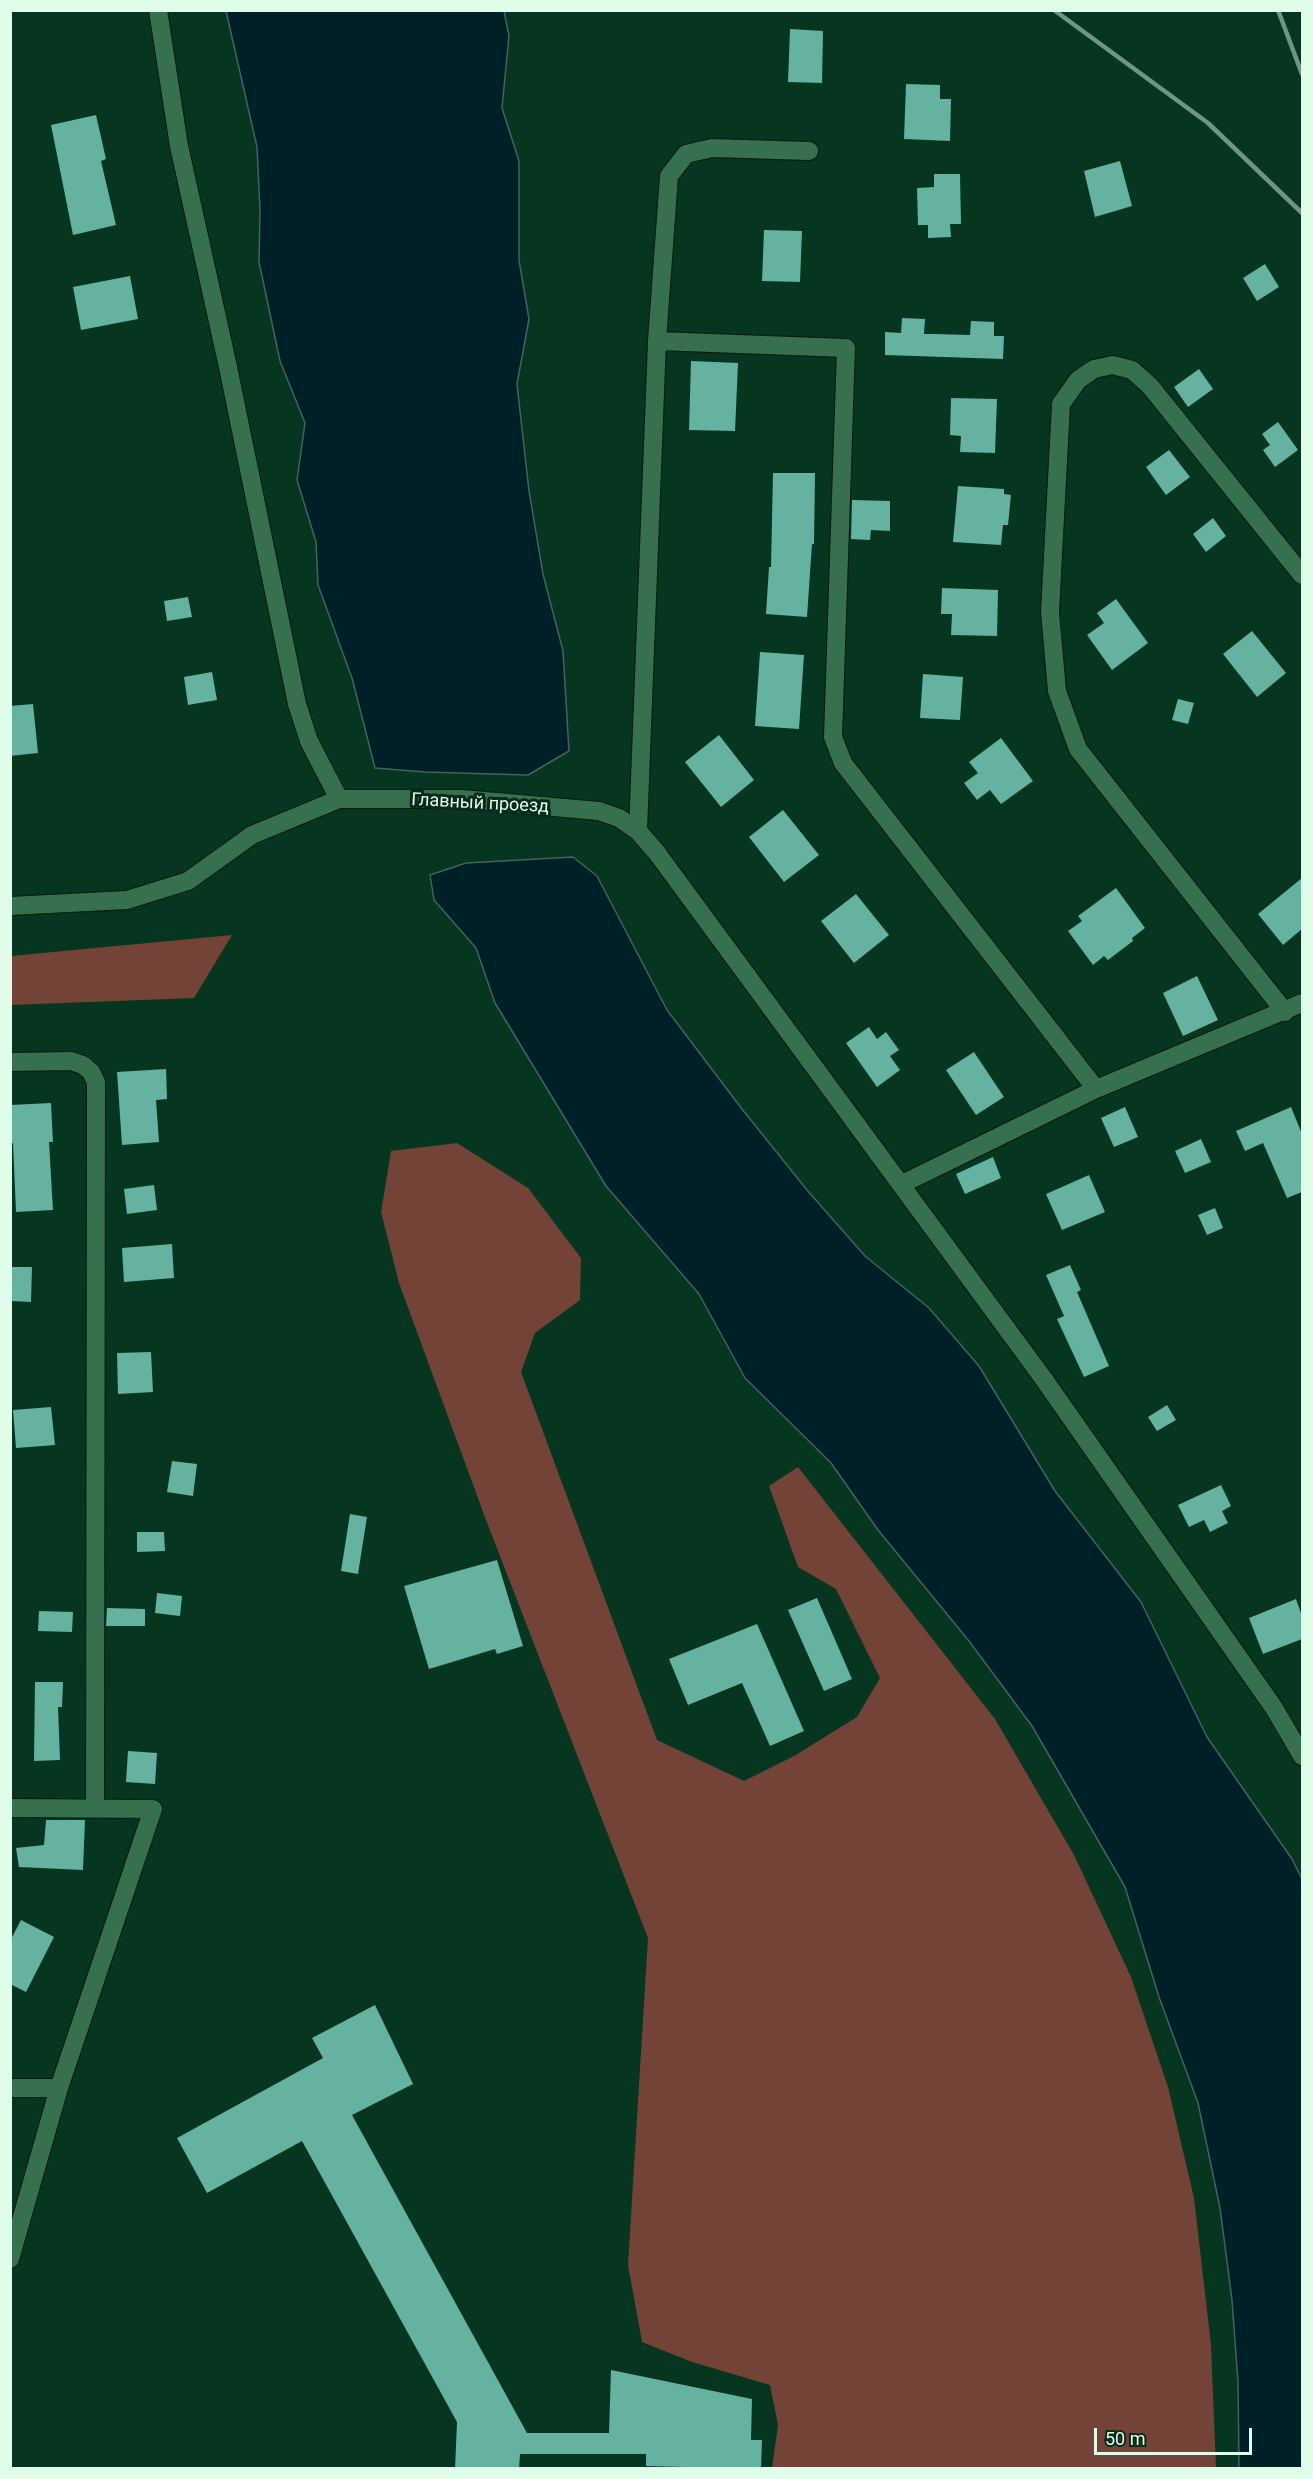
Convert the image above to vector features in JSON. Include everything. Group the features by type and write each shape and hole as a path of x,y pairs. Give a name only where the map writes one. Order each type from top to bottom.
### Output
{"street":[{"path":"10,906 127,900 188,881 252,835 339,800 309,741 297,704 228,367 179,146 158,10"},
{"path":"638,831 657,341 669,176 686,154 712,147 809,151"},
{"path":"657,341 846,348 833,736 843,763 1096,1089"},
{"path":"1285,1012 1078,749 1057,691 1050,612 1061,404 1078,380 1094,369 1113,365 1132,370 1150,386 1302,575"},
{"name":"Главный проезд","path":"339,800 462,799 599,811 619,818 638,831 657,853 1043,1378 1274,1708 1302,1756"},
{"path":"902,1184 1096,1089 1302,1004"},
{"path":"10,1062 71,1061 83,1065 92,1072 96,1082 95,1809"},
{"path":"10,1808 153,1809 59,2088 10,2259"},
{"path":"10,2088 59,2088"}],"shaded area":[{"path":"232,935 194,998 11,1005 11,956"},
{"path":"457,1143 528,1188 581,1258 580,1300 535,1333 521,1372 657,1740 744,1781 794,1756 857,1717 880,1678 836,1589 798,1567 769,1486 798,1467 995,1719 1074,1855 1131,1977 1168,2087 1194,2198 1211,2345 1216,2468 772,2468 778,2425 770,2385 692,2362 642,2342 628,2265 648,1938 486,1520 399,1283 381,1212 391,1151"}],"water":[{"path":"226,11 504,11 509,36 502,108 519,161 519,260 529,319 517,384 529,491 543,574 563,651 569,751 528,775 375,768 352,678 318,585 316,542 297,480 305,423 280,361 259,262 260,211 257,147"},
{"path":"573,857 597,876 667,1010 742,1109 807,1190 865,1256 929,1308 979,1366 1055,1491 1141,1602 1207,1737 1292,1859 1302,1879 1302,2468 1239,2468 1238,2382 1232,2300 1220,2208 1198,2103 1159,1997 1125,1887 1032,1726 969,1641 878,1530 831,1463 745,1378 699,1294 606,1186 495,1003 476,948 434,900 430,875 466,863"}],"building":[{"path":"790,29 823,31 822,83 788,82"},
{"path":"906,84 940,85 940,99 951,99 950,141 904,139"},
{"path":"96,115 106,159 101,161 116,225 73,235 51,125"},
{"path":"1120,161 1132,206 1095,217 1084,171"},
{"path":"934,174 960,174 961,224 950,224 951,237 928,238 928,225 918,225 917,188 934,187"},
{"path":"764,230 802,231 800,282 762,281"},
{"path":"1265,264 1279,287 1257,301 1243,278"},
{"path":"130,276 138,319 81,330 73,287"},
{"path":"902,318 925,319 924,334 970,335 971,321 994,322 994,336 1004,336 1003,359 885,355 885,332 901,333"},
{"path":"691,361 738,363 735,431 689,430"},
{"path":"1199,369 1213,389 1188,407 1174,387"},
{"path":"951,398 997,399 995,453 960,452 961,436 950,435"},
{"path":"1278,422 1298,450 1275,467 1263,450 1270,445 1262,434"},
{"path":"1169,450 1190,477 1166,495 1146,467"},
{"path":"773,473 815,473 814,544 812,544 807,617 766,614 769,567 771,567"},
{"path":"958,486 1004,489 1004,494 1011,495 1008,525 1003,525 1001,545 953,542"},
{"path":"852,500 890,501 890,531 871,530 870,540 851,539"},
{"path":"1213,518 1226,536 1206,552 1193,534"},
{"path":"942,588 998,590 997,636 951,635 952,614 941,614"},
{"path":"188,597 192,617 167,621 164,601"},
{"path":"1116,599 1148,643 1112,670 1087,635 1104,623 1097,613"},
{"path":"1252,631 1286,673 1257,697 1223,654"},
{"path":"760,652 804,655 799,729 755,726"},
{"path":"212,672 217,700 188,705 184,677"},
{"path":"923,674 963,677 960,720 920,718"},
{"path":"1178,699 1194,703 1188,724 1172,720"},
{"path":"33,704 38,753 10,756 10,706"},
{"path":"719,735 754,780 721,807 685,762"},
{"path":"1001,738 1033,781 1001,804 990,790 977,800 964,783 978,773 969,762"},
{"path":"783,810 819,855 784,882 749,837"},
{"path":"1302,878 1302,929 1283,945 1258,914"},
{"path":"1116,888 1145,928 1132,938 1133,941 1108,960 1104,956 1093,965 1068,931 1082,921 1078,916"},
{"path":"856,894 889,935 854,963 821,921"},
{"path":"1197,976 1218,1020 1183,1036 1163,993"},
{"path":"869,1027 877,1039 886,1032 899,1050 890,1056 900,1070 877,1087 846,1043"},
{"path":"974,1052 1004,1097 976,1115 946,1070"},
{"path":"166,1069 167,1099 156,1100 159,1142 122,1145 117,1072"},
{"path":"51,1103 53,1142 49,1142 53,1210 16,1212 13,1143 10,1144 10,1105"},
{"path":"1125,1107 1138,1137 1114,1147 1101,1118"},
{"path":"1291,1107 1302,1134 1302,1192 1287,1198 1263,1143 1245,1151 1236,1131"},
{"path":"1201,1139 1211,1162 1185,1173 1175,1151"},
{"path":"993,1157 1001,1178 965,1194 956,1174"},
{"path":"1089,1175 1105,1212 1062,1230 1046,1194"},
{"path":"154,1185 157,1210 127,1214 124,1189"},
{"path":"1215,1208 1223,1228 1207,1235 1198,1215"},
{"path":"172,1244 174,1278 124,1282 122,1248"},
{"path":"1070,1265 1081,1290 1077,1292 1109,1366 1084,1377 1057,1319 1064,1316 1046,1275"},
{"path":"10,1267 32,1267 31,1302 10,1301"},
{"path":"151,1352 153,1392 118,1394 117,1353"},
{"path":"1167,1405 1176,1420 1157,1431 1148,1417"},
{"path":"51,1407 55,1445 16,1448 13,1410"},
{"path":"172,1461 197,1464 193,1496 167,1492"},
{"path":"1221,1485 1231,1506 1222,1511 1228,1523 1210,1532 1204,1520 1189,1527 1178,1505"},
{"path":"350,1514 367,1517 358,1574 341,1571"},
{"path":"137,1532 164,1532 165,1551 137,1552"},
{"path":"497,1560 523,1646 497,1654 495,1649 429,1669 404,1586"},
{"path":"157,1593 182,1596 180,1616 155,1613"},
{"path":"817,1598 852,1679 824,1691 788,1610"},
{"path":"1296,1599 1302,1616 1302,1639 1263,1654 1249,1618"},
{"path":"107,1608 145,1609 145,1626 106,1626"},
{"path":"39,1611 73,1612 72,1632 38,1631"},
{"path":"757,1624 804,1731 770,1746 742,1683 688,1705 669,1659"},
{"path":"35,1682 63,1682 62,1707 58,1707 60,1760 34,1761"},
{"path":"128,1751 157,1753 155,1784 126,1782"},
{"path":"46,1820 85,1820 83,1870 19,1867 16,1848 44,1845"},
{"path":"21,1920 54,1937 26,1992 10,1984 10,1941"},
{"path":"375,2005 413,2084 352,2115 527,2433 609,2433 611,2370 752,2399 751,2440 762,2440 761,2469 646,2466 646,2454 520,2454 519,2469 455,2469 457,2422 302,2141 207,2193 177,2138 323,2058 312,2038"}],"railway":[{"path":"1054,10 1208,123 1302,213"},
{"path":"1278,10 1302,74"}]}
